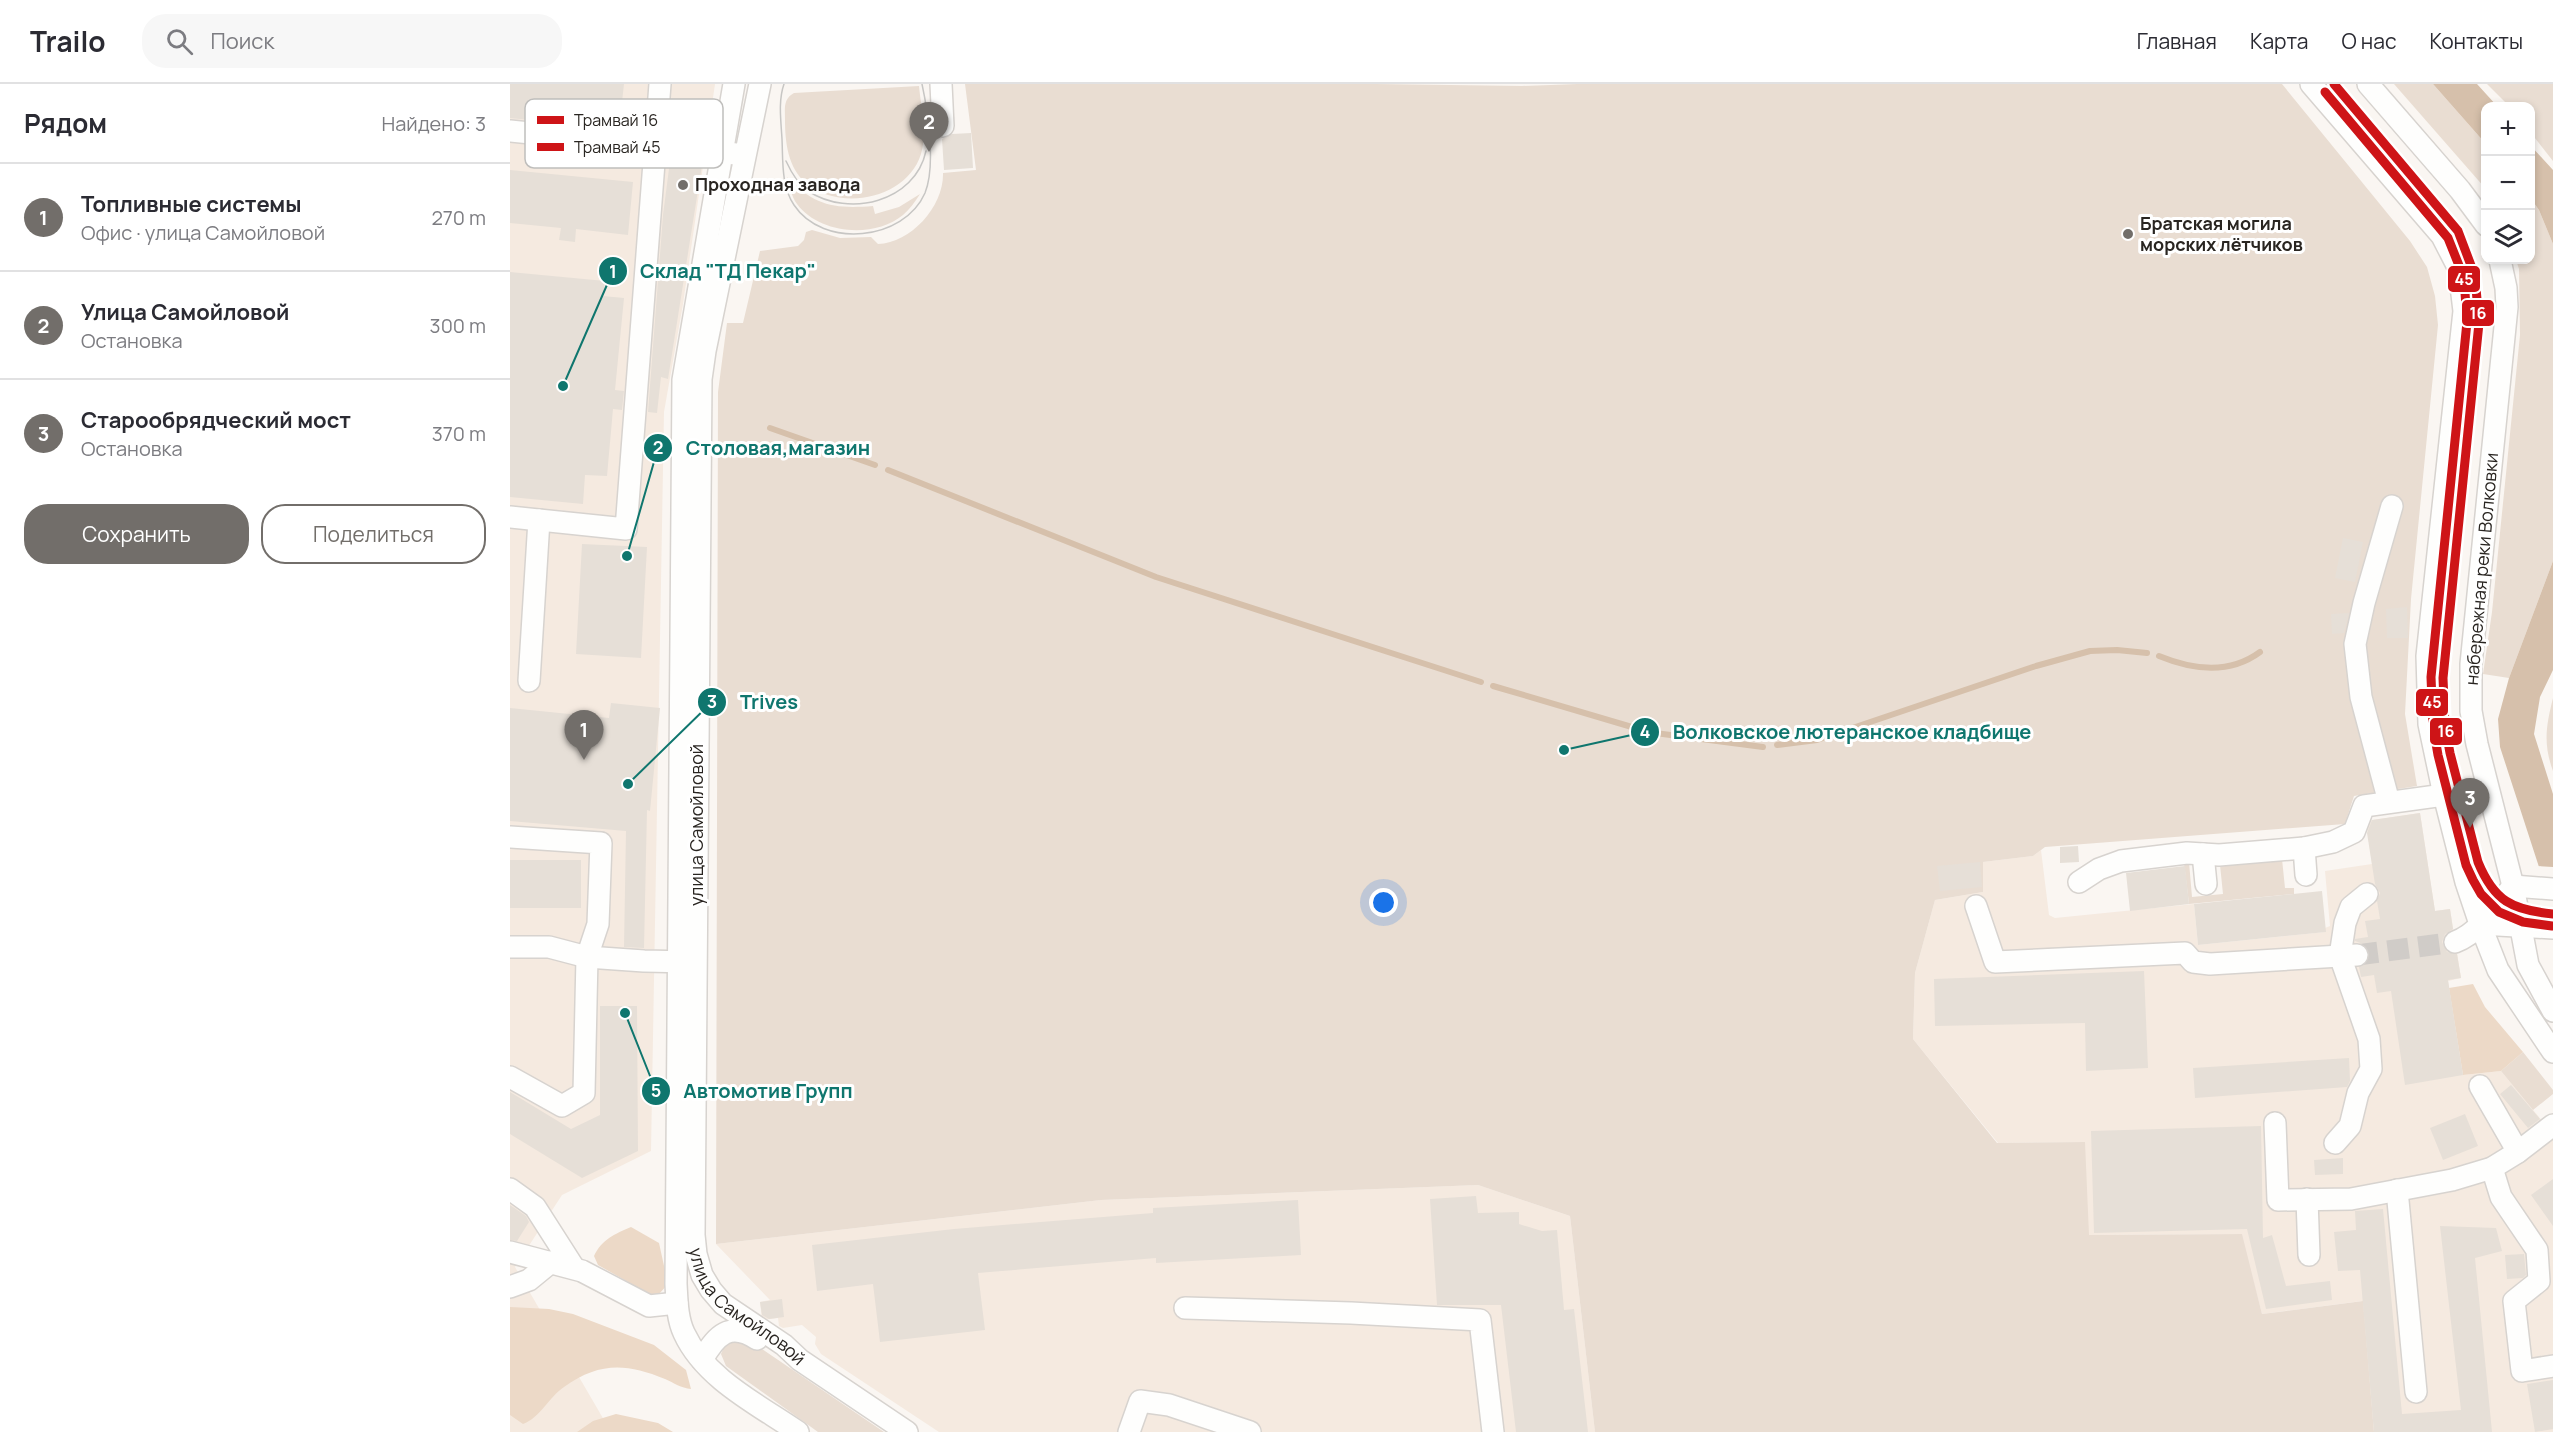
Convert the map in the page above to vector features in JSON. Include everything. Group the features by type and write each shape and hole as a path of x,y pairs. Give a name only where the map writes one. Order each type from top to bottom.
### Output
{"street":[{"path":"658,99 660,84"},
{"name":"улица Самойловой","path":"723,146 734,84"},
{"name":"улица Самойловой","path":"760,84 701,379 677,1303 684,1333 702,1360 731,1386 798,1432"},
{"path":"941,84 943,126"},
{"path":"2311,84 2442,236 2459,269 2464,311 2427,656 2427,704 2432,743 2444,795 2466,882 2480,924 2498,970 2553,1052"},
{"path":"2368,84 2460,190 2481,218"},
{"path":"510,131 525,132"},
{"path":"723,152 745,156"},
{"path":"510,517 626,529 652,168"},
{"name":"улица Самойловой","path":"719,168 683,380 687,962 693,1224 696,1254 702,1275 723,1304 784,1345 800,1360 907,1432"},
{"name":"набережная реки Волковки","path":"2501,264 2506,288 2505,330 2469,686 2477,744 2513,886 2528,965 2553,1011"},
{"path":"2389,802 2361,697 2355,644 2364,603 2392,506"},
{"path":"530,681 540,520"},
{"path":"2079,882 2099,869 2121,861 2187,853 2219,855 2304,848 2333,843 2354,832 2364,806 2444,795"},
{"path":"510,837 601,843 598,924 587,957 584,1094 562,1106 510,1077"},
{"path":"2304,848 2306,875"},
{"path":"2203,854 2206,884"},
{"path":"2455,942 2463,939 2480,924 2513,886 2547,888"},
{"path":"2335,1143 2350,1126 2358,1093 2371,1069 2369,1039 2349,956 2345,923 2351,907 2367,894"},
{"path":"1976,906 1995,963 2185,953 2193,962 2210,964 2349,956"},
{"path":"2480,924 2553,928"},
{"path":"510,947 549,947 587,957 687,962"},
{"path":"2480,1086 2518,1152"},
{"path":"2275,1123 2278,1200 2351,1199 2452,1180 2492,1168 2518,1152 2553,1125"},
{"path":"2492,1168 2500,1197 2537,1250 2539,1281 2514,1301 2522,1371 2553,1366"},
{"path":"510,1190 535,1208 573,1268"},
{"path":"2397,1190 2416,1392"},
{"path":"2307,1199 2309,1255"},
{"path":"510,1252 522,1257 573,1268 649,1306 677,1303"},
{"path":"510,1287 529,1280 551,1262"},
{"path":"1185,1308 1480,1320 1493,1432"},
{"path":"702,1360 715,1341 728,1332 738,1330 748,1333 778,1353 800,1360"},
{"path":"1129,1432 1140,1401 1169,1405 1250,1432"}],"shaded area":[{"path":"510,84 715,84 713,99 525,99 525,168 703,168 683,304 664,412 651,1151 562,1195 515,1267 611,1432 510,1432"},
{"path":"965,84 1522,86 1577,84 2282,84 2410,241 2427,267 2435,296 2438,325 2411,599 2405,714 2417,786 2354,796 2345,824 2045,847 2033,856 1983,862 1983,892 1935,900 1915,973 1913,1039 1997,1143 2085,1142 2089,1235 2242,1234 2262,1314 2363,1301 2374,1432 1595,1432 1570,1216 1478,1185 1101,1200 716,1244 718,392 727,323 743,323 760,251 798,246 804,240 806,232 812,230 840,238 871,237 878,244 890,242 913,230 932,210 942,185 943,173 976,170"},
{"path":"2394,84 2433,84 2481,138 2481,183"},
{"path":"2433,84 2477,84 2493,102 2481,102 2481,138"},
{"path":"2487,84 2553,84 2553,161 2535,138 2535,102 2505,102"},
{"path":"919,86 923,146 913,169 902,182 887,191 854,198 836,197 820,192 800,177 791,162 786,137 785,108 790,95"},
{"path":"2535,150 2553,170 2553,244 2535,204"},
{"path":"787,177 816,200 836,206 873,206 875,214 899,207 920,194 906,213 891,223 877,228 847,230 819,222 807,214 795,201"},
{"path":"2535,204 2553,244 2553,561 2509,678 2483,674 2492,612 2520,335 2517,264 2535,264"},
{"path":"2553,561 2553,670 2540,697 2534,734 2553,794 2553,910 2500,747 2498,719 2509,678"},
{"path":"2553,698 2553,771 2548,752 2547,735"},
{"path":"2420,813 2435,911 2450,909 2461,978 2448,981 2463,1075 2501,1071 2553,1134 2553,1432 2374,1432 2362,1301 2262,1314 2241,1234 2088,1235 2084,1142 1998,1143 1913,1039 1915,973 1935,900 1983,892 1983,862 2033,856 2041,850 2049,915 2055,918 2194,904 2198,945 2325,932 2325,928 2330,926 2325,871 2372,864 2366,821"},
{"path":"2282,859 2285,888 2294,888 2294,894 2189,904 2184,863 2189,862 2192,897 2223,894 2220,865"},
{"path":"2473,984 2485,1007 2523,1052 2501,1071 2463,1075 2449,988"},
{"path":"2523,1052 2553,1090 2553,1094 2533,1110 2501,1071"},
{"path":"1478,1185 1570,1216 1595,1432 939,1432 821,1354 815,1344 816,1337 802,1325 783,1328 779,1326 778,1318 762,1320 760,1302 770,1300 716,1244 1101,1200"},
{"path":"631,1227 659,1243 668,1284 659,1294 651,1295 598,1265 594,1256 605,1241"},
{"path":"510,1307 549,1309 573,1314 654,1345 686,1370 691,1389 638,1370 601,1369 564,1387 534,1417 523,1424 510,1415"},
{"path":"727,1340 753,1343 884,1432 818,1432 726,1366 721,1354"},
{"path":"616,1414 658,1423 673,1432 577,1432 593,1421"}],"pier":[{"path":"2536,866 2553,867 2553,913 2550,911"}],"building":[{"path":"510,84 624,84 622,99 525,99 525,120 510,118"},
{"path":"971,133 973,168 944,170 942,139 952,134"},
{"path":"669,168 702,168 668,379 661,377 657,413 648,412 663,215"},
{"path":"510,170 633,182 628,235 576,229 575,242 559,240 561,228 510,223"},
{"path":"510,272 605,281 603,296 624,298 615,390 624,391 622,410 613,409 607,476 585,475 583,504 510,497"},
{"path":"2343,538 2363,542 2355,582 2335,578"},
{"path":"582,544 647,547 641,658 576,654"},
{"path":"2407,607 2408,638 2387,638 2386,609"},
{"path":"2349,613 2344,633 2332,634 2331,614"},
{"path":"611,703 660,708 650,811 647,810 644,948 624,947 626,831 510,821 510,708 609,718"},
{"path":"2420,813 2435,911 2450,909 2453,929 2445,934 2442,942 2447,952 2457,954 2461,978 2448,980 2463,1075 2405,1085 2391,991 2377,993 2374,975 2361,977 2359,967 2368,961 2370,954 2363,944 2355,939 2368,937 2365,921 2380,919 2377,901 2380,893 2375,884 2367,833 2372,820"},
{"path":"2078,846 2079,862 2060,863 2060,847"},
{"path":"510,860 581,860 581,908 510,908"},
{"path":"1980,862 1982,887 1940,891 1937,866"},
{"path":"2185,866 2189,904 2130,911 2126,873"},
{"path":"2322,891 2326,932 2198,945 2194,904"},
{"path":"2144,971 2148,1068 2086,1071 2085,1023 1935,1026 1934,979"},
{"path":"600,1006 637,1006 638,1151 582,1178 510,1134 510,1092 571,1129 600,1115"},
{"path":"2349,1058 2350,1081 2347,1087 2195,1098 2193,1068"},
{"path":"2511,1085 2540,1119 2528,1128 2500,1094"},
{"path":"2465,1114 2478,1146 2443,1160 2430,1128"},
{"path":"2261,1126 2263,1238 2272,1235 2286,1286 2330,1281 2332,1300 2266,1309 2247,1229 2094,1233 2091,1131"},
{"path":"2343,1158 2343,1174 2315,1175 2314,1160"},
{"path":"2553,1179 2553,1226 2531,1195"},
{"path":"1476,1196 1478,1213 1519,1212 1519,1224 1542,1231 1557,1230 1564,1310 1574,1309 1588,1432 1516,1432 1501,1305 1437,1305 1430,1199"},
{"path":"1298,1200 1301,1255 1156,1263 1156,1258 978,1273 985,1330 880,1342 873,1284 817,1291 812,1245 954,1229 1153,1213 1153,1208"},
{"path":"510,1205 526,1216 529,1222 517,1241 510,1240"},
{"path":"2383,1209 2402,1414 2461,1410 2440,1226 2496,1228 2502,1251 2475,1258 2492,1432 2374,1432 2360,1270 2338,1271 2334,1232 2356,1230 2355,1211"},
{"path":"2524,1254 2526,1275 2523,1278 2507,1279 2505,1255"},
{"path":"782,1299 784,1317 769,1319 762,1315 760,1302"},
{"path":"2553,1380 2553,1429 2535,1432 2527,1384"}],"waterway":[{"path":"770,428 875,465"},
{"path":"888,470 1156,577 1481,682"},
{"path":"1777,745 1817,740 2036,666 2090,651 2117,650 2147,653"},
{"path":"2159,656 2185,665 2211,668 2236,664 2260,652"},
{"path":"1493,686 1642,730"},
{"path":"1655,733 1763,747"}],"tunnel":[{"path":"2357,955 2455,942"}],"tram line":[{"path":"784,84 780,104 783,164 790,198 807,219 824,228 843,233 863,234 900,221 915,209 925,193 930,169 930,154 922,84"},
{"name":"16","path":"2334,84 2458,231 2475,276 2479,323 2443,678 2445,726 2478,862 2484,875 2498,895 2506,901 2526,910 2553,914"},
{"name":"45","path":"2325,92 2448,238 2464,278 2467,322 2431,677 2433,726 2438,755 2466,865 2481,894 2499,912 2523,922 2552,926"},
{"path":"786,161 795,178 808,191 824,199 860,204 895,193 909,183 926,151"}],"place":[{"name":"Улица Самойловой","path":"929,152"},
{"name":"Проходная завода","path":"683,185"},
{"name":"Братская могила морских лётчиков","path":"2128,234"},
{"name":"Склад \"ТД Пекар\"","path":"563,386"},
{"name":"Столовая,магазин","path":"627,556"},
{"name":"Волковское лютеранское кладбище","path":"1564,750"},
{"name":"Топливные системы","path":"584,760"},
{"name":"Trives","path":"628,784"},
{"name":"Старообрядческий мост","path":"2470,828"},
{"name":"Автомотив Групп","path":"625,1013"}]}
